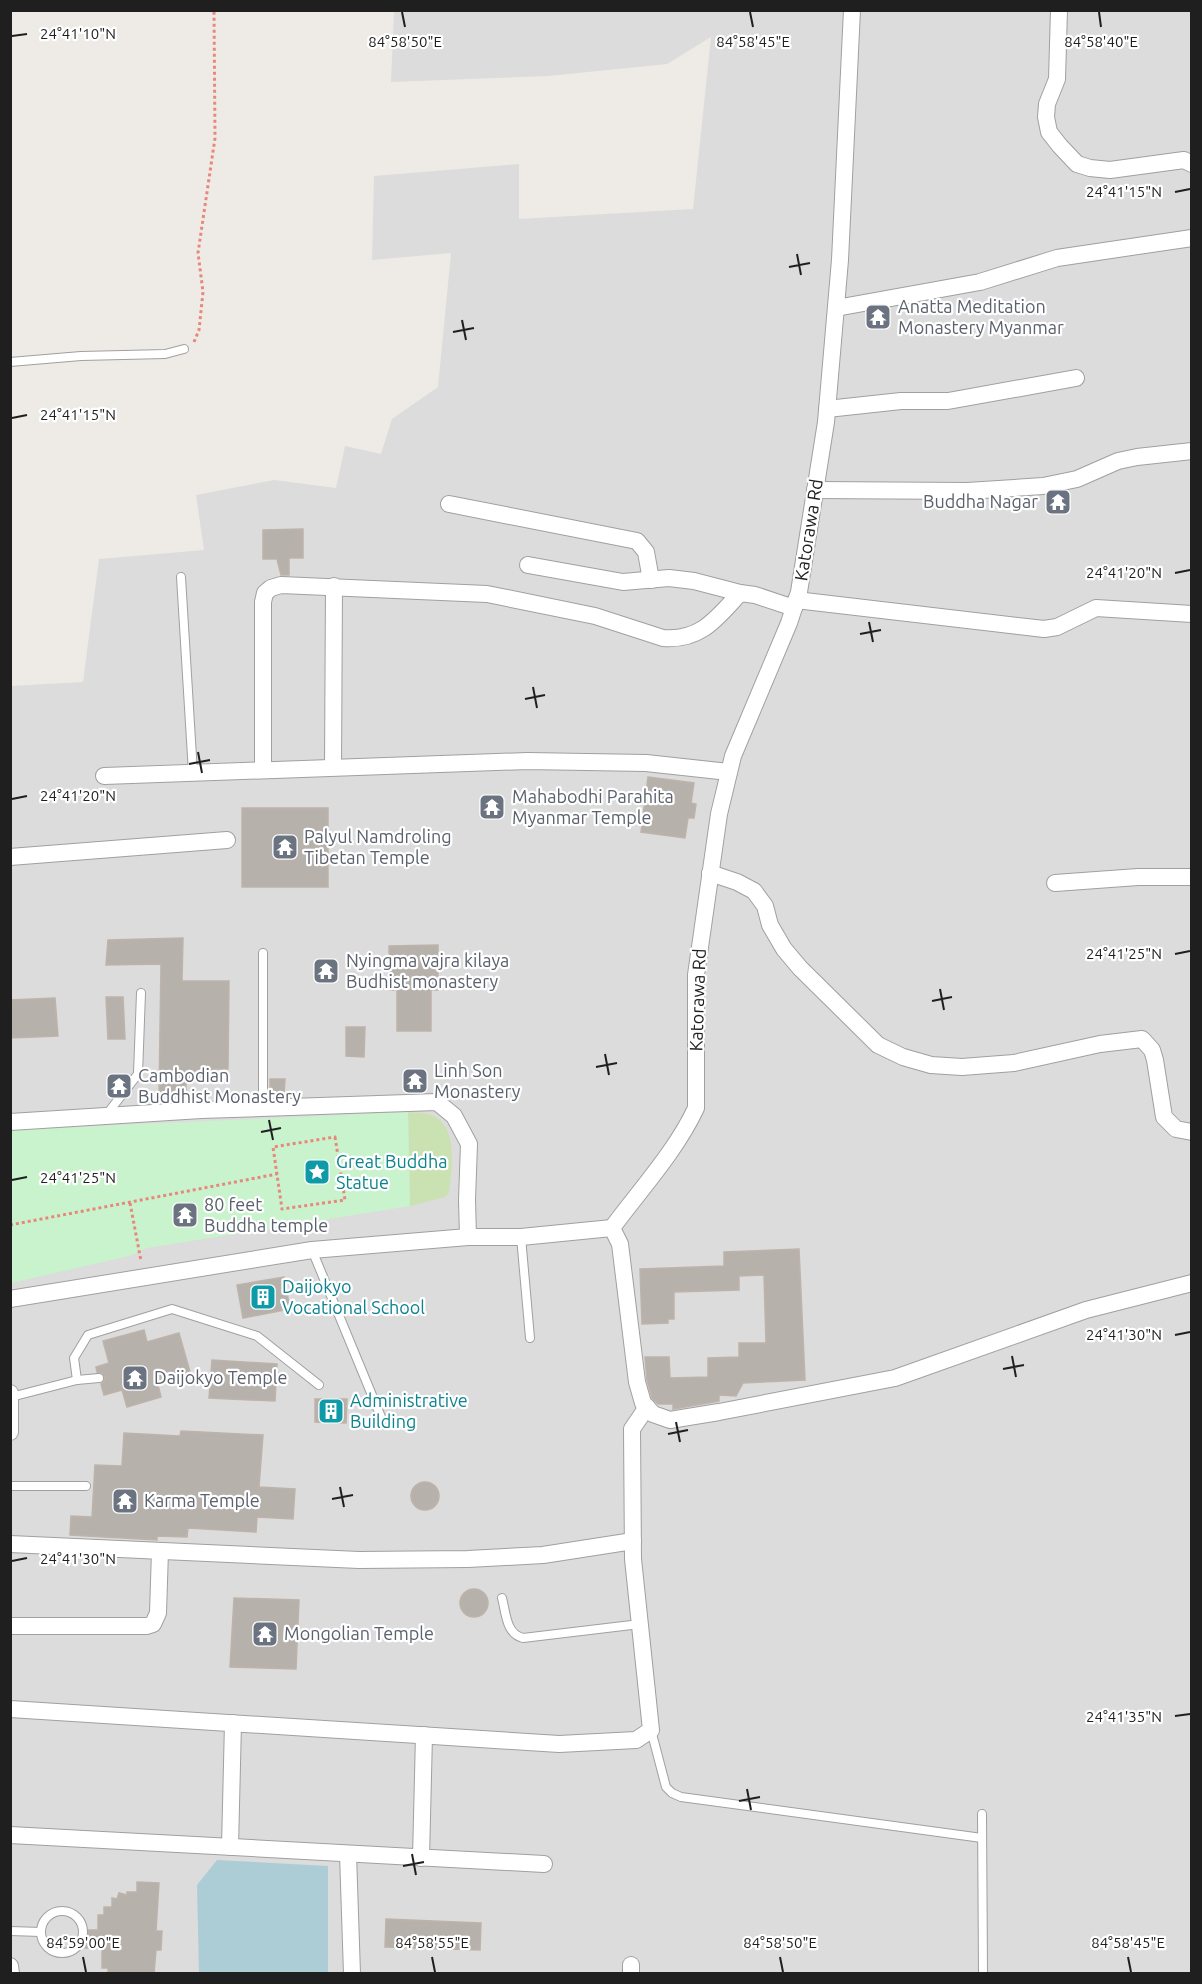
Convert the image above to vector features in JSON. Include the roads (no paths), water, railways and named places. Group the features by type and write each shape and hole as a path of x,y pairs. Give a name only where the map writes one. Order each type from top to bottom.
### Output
{"street":[{"name":"Katorawa Rd","path":"612,1228 674,1146 696,1108 696,975 717,824 729,772 741,736 795,604 827,409 836,308 852,10"},
{"path":"1059,10 1057,79 1047,104 1048,132 1077,164 1090,168 1110,170 1184,160 1191,164"},
{"path":"836,308 980,282 1057,258 1191,238"},
{"path":"827,409 901,400 948,401 1076,378"},
{"path":"815,490 967,490 1043,486 1077,479 1118,461 1191,451"},
{"path":"449,504 637,541 646,552 651,580"},
{"path":"528,566 624,582 669,578 694,581 795,604 1044,628 1064,625 1071,619 1096,608 1191,614"},
{"path":"263,770 264,593 270,588 280,585 334,586 487,594 595,616 663,638 673,639 692,635 710,625 740,593"},
{"path":"333,766 334,586"},
{"path":"104,776 333,766 539,761 646,763 729,772"},
{"path":"10,857 227,840"},
{"path":"710,873 737,882 754,891 765,906 770,925 784,949 827,996 878,1045 903,1057 931,1065 962,1067 1014,1063 1100,1044 1142,1039 1152,1050 1155,1060 1164,1116 1176,1129 1191,1132"},
{"path":"1055,883 1138,877 1191,878"},
{"path":"10,1122 106,1115 437,1102 454,1116 469,1144 468,1237"},
{"path":"10,1299 312,1250 612,1228 620,1244 637,1382 643,1402 653,1414 670,1420 874,1383 1086,1310 1191,1283"},
{"path":"10,1432 11,1395"},
{"path":"10,1709 559,1744 636,1740 651,1730 633,1541 632,1429 647,1407"},
{"path":"10,1544 359,1560 468,1559 543,1555 633,1541"},
{"path":"10,1626 147,1626 153,1624 158,1613 160,1551"},
{"path":"230,1847 233,1723"},
{"path":"421,1858 424,1735"},
{"path":"10,1835 544,1864"},
{"path":"348,1854 352,1974"},
{"path":"10,1966 11,1974"}],"lane":[{"path":"10,362 81,356 165,354 184,350"},
{"path":"181,577 193,773"},
{"path":"263,953 263,1108"},
{"path":"106,1115 138,1074 141,993"},
{"path":"522,1236 530,1338"},
{"path":"312,1250 381,1417"},
{"path":"77,1380 74,1358 88,1335 172,1308 257,1336 319,1385"},
{"path":"11,1395 77,1380 99,1378"},
{"path":"10,1486 86,1486"},
{"path":"502,1598 510,1631 517,1637 640,1624"},
{"path":"651,1730 666,1787 672,1794 681,1797 982,1838"},
{"path":"982,1814 983,1974"},
{"path":"60,1912 73,1915 78,1919 83,1932 79,1945 61,1953 48,1948 41,1932 47,1917 60,1912"},
{"path":"10,1931 41,1932"}],"water":[{"path":"217,1860 328,1866 328,1973 199,1973 197,1885"}],"place":[{"name":"Anatta Meditation Monastery Myanmar","path":"878,317"},
{"name":"Buddha Nagar","path":"1058,502"},
{"name":"Mahabodhi Parahita Myanmar Temple","path":"492,807"},
{"name":"Palyul Namdroling Tibetan Temple","path":"285,847"},
{"name":"Nyingma vajra kilaya Budhist monastery","path":"326,971"},
{"name":"Linh Son Monastery","path":"415,1081"},
{"name":"Cambodian Buddhist Monastery","path":"119,1086"},
{"name":"Great Buddha Statue","path":"317,1172"},
{"name":"80 feet Buddha temple","path":"185,1215"},
{"name":"Daijokyo Vocational School","path":"263,1297"},
{"name":"Daijokyo Temple","path":"135,1378"},
{"name":"Administrative Building","path":"331,1411"},
{"name":"Karma Temple","path":"125,1501"},
{"name":"Mongolian Temple","path":"265,1634"}]}
